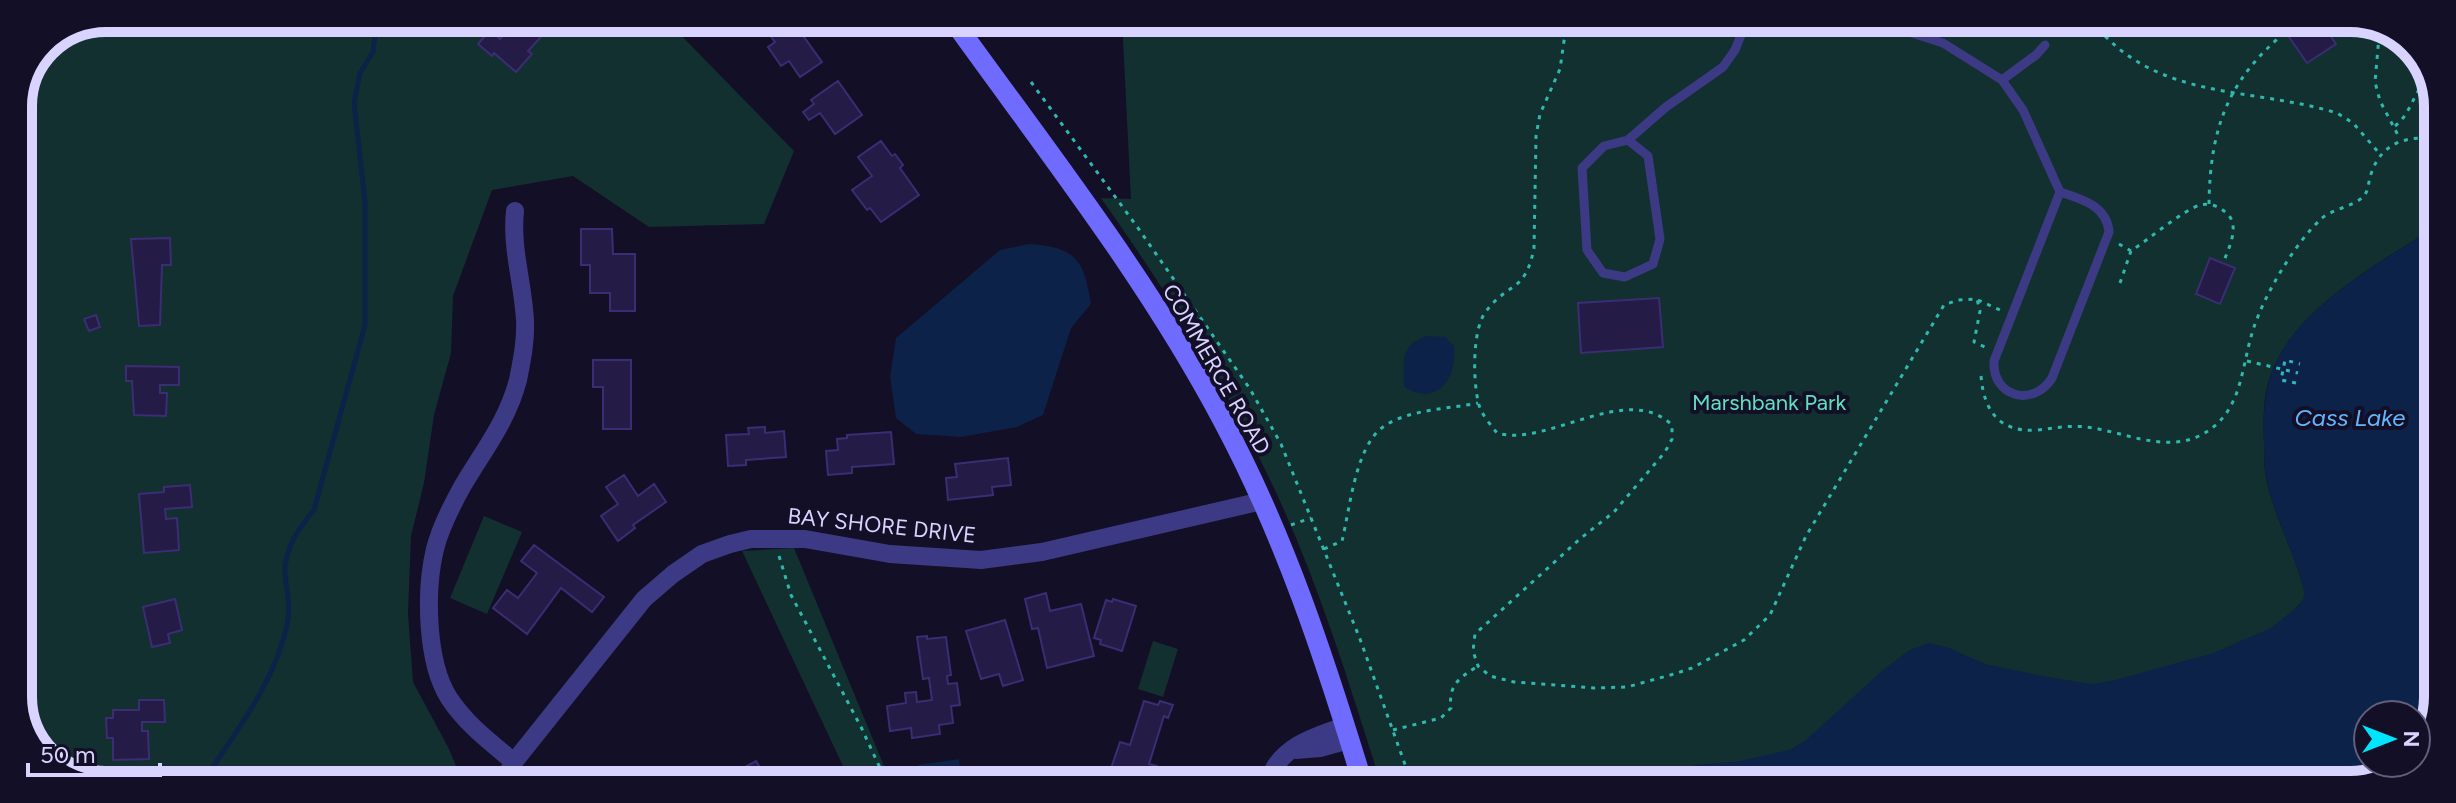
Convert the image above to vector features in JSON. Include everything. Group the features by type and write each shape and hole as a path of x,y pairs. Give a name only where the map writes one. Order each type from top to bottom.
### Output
{"main road":[{"name":"COMMERCE ROAD","path":"961,32 1163,318 1223,420 1262,501 1304,602 1359,771"}],"street":[{"path":"514,762 470,726 448,695 436,664 430,622 431,572 436,546 460,490 509,412 523,356 525,321 514,241 515,211"},
{"name":"BAY SHORE DRIVE","path":"509,771 644,599 702,554 730,544 775,538 805,539 890,554 981,560 1042,552 1262,501"},
{"path":"1273,771 1289,750 1320,748 1347,733"}],"lane":[{"path":"1628,140 1648,156 1660,239 1653,264 1625,277 1603,273 1587,250 1582,168 1604,146 1628,140 1666,107 1723,67 1742,32"},
{"path":"1909,32 1943,43 2002,80 2023,110 2060,192 1997,351 1993,371 1998,383 2022,396 2035,395 2046,388 2052,378 2106,239 2108,220 2100,210 2060,192"},
{"path":"2002,80 2045,45"}],"path":[{"path":"1565,32 1560,69 1540,114 1536,136 1534,248 1531,262 1525,278 1486,310 1478,328 1475,363 1478,403 1497,433 1508,436 1524,436 1585,417 1638,411 1665,418 1672,425 1672,439 1654,467 1614,512 1475,634 1473,651 1478,666 1490,676 1514,682 1594,688 1627,687 1692,668 1744,640 1770,615 1791,575 1806,536 1944,305 1958,300 1977,299 1990,306"},
{"path":"2101,32 2125,55 2148,69 2176,80 2337,113 2353,123 2380,154"},
{"path":"2209,204 2212,149 2231,93 2267,49 2287,32"},
{"path":"2379,39 2375,82 2380,101 2401,141"},
{"path":"1031,82 1250,389 1281,444 1408,771"},
{"path":"2394,127 2411,109 2421,87"},
{"path":"1981,370 1987,407 1999,422 2017,429 2085,426 2111,434 2172,443 2198,437 2221,422 2236,399 2258,317 2294,249 2322,218 2361,199 2367,192 2374,164 2380,154 2408,138 2424,138"},
{"path":"2120,283 2131,251 2192,210 2209,204 2230,215 2233,224 2233,237 2223,263"},
{"path":"2106,239 2131,251"},
{"path":"1977,299 1980,305 1974,342 1984,349 1997,351"},
{"path":"1984,349 1986,341"},
{"path":"2247,360 2298,373"},
{"path":"2296,383 2281,380 2285,360 2300,364"},
{"path":"1324,549 1342,541 1366,448 1384,426 1406,417 1478,403"},
{"path":"775,538 791,595 881,771"},
{"path":"1394,731 1441,718 1451,708 1454,683 1478,666"}],"green space":[{"path":"106,32 678,32 794,151 764,224 649,227 573,176 492,190 453,296 451,353 434,415 424,483 411,536 408,614 413,682 458,771 106,771 69,761 50,746 42,734 32,702 32,106 33,91 44,65 65,44 91,33"},
{"name":"Marshbank Park","path":"1123,32 2350,32 2383,40 2406,57 2423,91 2424,234 2344,287 2302,325 2285,346 2273,369 2265,396 2266,478 2305,594 2304,600 2294,610 2352,730 2352,771 1377,771 1319,595 1273,486 1193,338 1101,198 1131,199"},
{"path":"484,516 522,532 487,614 450,598"},
{"path":"794,548 886,771 845,771 742,551"},
{"path":"1153,641 1178,649 1163,697 1138,689"}],"water":[{"name":"Cass Lake","path":"2424,234 2424,699 2352,699 2352,771 1679,771 1696,765 1740,761 1789,750 1806,740 1884,669 1910,650 1928,643 1947,647 1985,664 2091,684 2213,653 2271,628 2300,605 2305,594 2265,473 2264,413 2268,386 2285,346 2322,305"},
{"path":"1029,244 1057,248 1075,258 1085,276 1091,304 1071,328 1043,415 1017,427 961,437 916,434 896,418 890,377 896,338 1000,250"},
{"path":"1427,336 1445,337 1454,346 1454,358 1443,386 1427,394 1404,387 1404,369 1407,349"},
{"path":"959,759 961,771 919,771 918,765"}],"building":[{"path":"488,32 500,39 506,32 545,32 528,51 532,54 516,72 478,44"},
{"path":"768,32 800,32 822,62 800,77 789,61 781,66 768,47 775,42"},
{"path":"2296,32 2328,32 2336,44 2307,63 2289,37"},
{"path":"838,81 862,115 835,134 820,113 809,120 803,112 814,104 811,100"},
{"path":"881,141 903,165 900,168 919,195 881,222 852,190 872,176 858,157"},
{"path":"581,229 612,229 613,254 635,254 635,311 610,311 610,293 590,293 590,265 581,265"},
{"path":"170,238 171,265 162,265 160,325 139,326 131,239"},
{"path":"2210,258 2235,268 2220,304 2196,294"},
{"path":"1659,298 1663,347 1581,353 1578,303"},
{"path":"96,315 100,327 89,331 84,319"},
{"path":"593,360 631,360 631,429 603,429 603,387 593,387"},
{"path":"126,366 179,367 179,385 160,385 160,393 167,393 166,416 134,415 132,381 126,381"},
{"path":"765,427 765,433 784,431 786,457 746,460 746,465 728,466 726,435 749,434 748,428"},
{"path":"891,432 894,464 852,467 852,473 828,475 826,451 838,450 837,439 847,438 847,435"},
{"path":"1008,458 1011,485 992,487 993,495 948,500 946,478 957,477 955,464"},
{"path":"624,475 638,496 654,484 666,502 633,525 635,528 618,541 601,516 618,504 606,487"},
{"path":"190,485 192,507 165,509 166,519 177,518 179,550 144,553 139,494 164,492 164,487"},
{"path":"534,545 604,597 592,612 561,588 527,634 493,608 507,590 518,598 537,573 521,561"},
{"path":"1046,593 1050,611 1081,604 1094,656 1047,668 1038,628 1032,629 1025,599"},
{"path":"175,599 182,630 168,634 170,643 152,647 143,607"},
{"path":"1113,599 1136,606 1122,651 1100,644 1101,640 1094,638 1106,600 1112,602"},
{"path":"1005,620 1023,680 1003,686 999,674 981,679 966,631"},
{"path":"927,636 927,639 946,637 951,675 947,676 948,684 957,683 960,705 951,706 953,723 939,725 940,734 912,738 911,728 890,731 887,706 906,703 905,693 916,692 917,702 932,700 929,678 923,679 917,637"},
{"path":"139,700 164,700 165,722 142,722 142,731 148,731 149,759 113,760 113,738 107,738 106,718 113,718 113,710 139,710"},
{"path":"1144,701 1173,705 1168,718 1164,716 1149,764 1157,766 1156,771 1110,771 1120,742 1130,745"},
{"path":"756,761 762,771 738,771"}],"waterway":[{"path":"210,771 263,688 281,647 289,612 285,576 289,548 314,510 365,325 365,202 354,103 360,73 373,52 375,32"}]}
